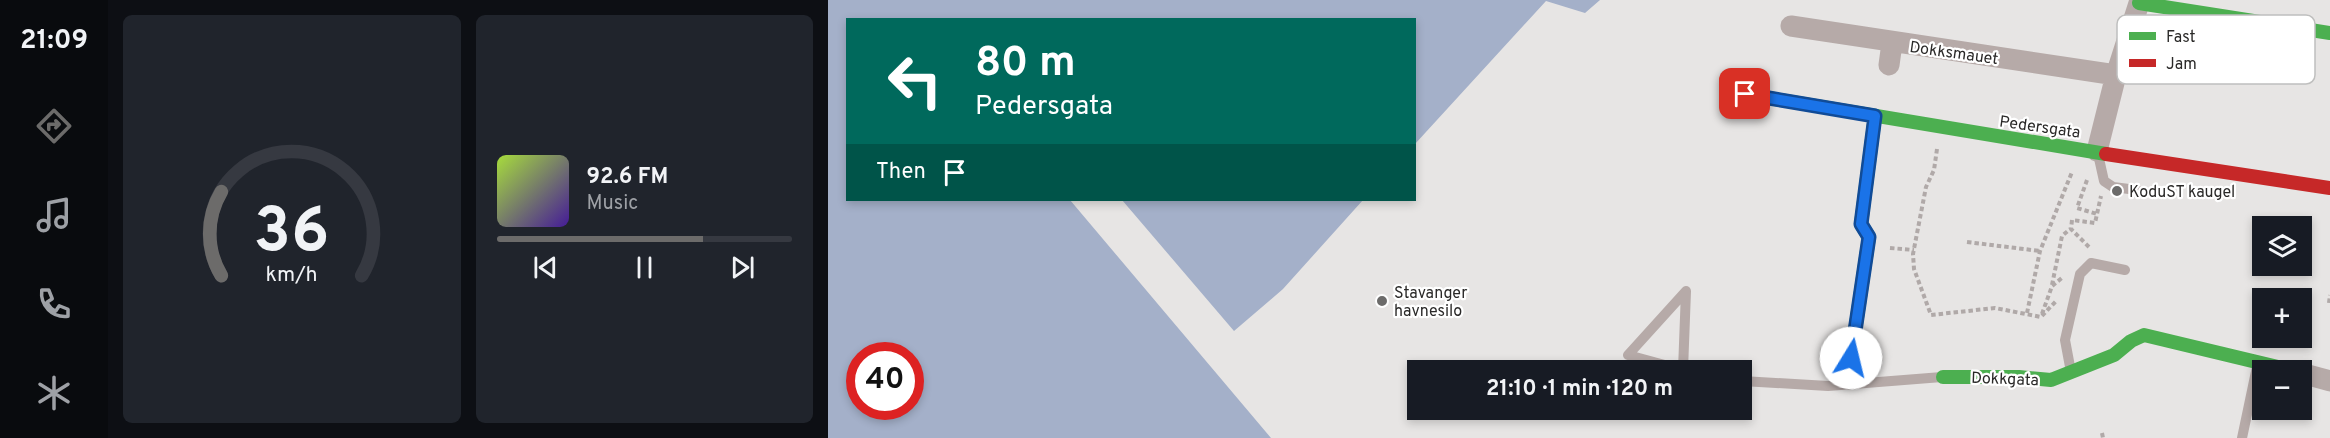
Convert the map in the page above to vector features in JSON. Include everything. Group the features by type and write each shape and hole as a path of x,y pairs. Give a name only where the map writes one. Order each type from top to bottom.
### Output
{"street":[{"path":"2139,2 2219,15"},
{"name":"Dokksmauet","path":"1791,26 2116,75"},
{"path":"2315,31 2330,33"},
{"path":"1889,65 1892,43"},
{"path":"2097,151 2117,72"},
{"name":"Pedersgata","path":"1745,94 1938,127 2330,188"},
{"path":"1851,358 1869,237 1861,224 1875,116"},
{"name":"Dokkgata","path":"1943,377 2000,372 2051,380 2114,355 2144,334 2252,361"},
{"path":"2312,377 2330,381"}],"lane":[{"path":"2097,151 2104,181 2113,187 2137,190"},
{"path":"2071,372 2065,340 2080,274 2091,263 2126,270"},
{"path":"1686,291 1683,359 1682,370 1628,355 1686,291"},
{"name":"Dokkgata","path":"1752,382 1828,386 1943,377"},
{"path":"2242,438 2252,390"}],"path":[{"path":"1938,127 1934,170 1926,187 1913,254 1914,269 1931,315 1995,308 2041,317"},
{"path":"2027,313 2040,251 2074,168"},
{"path":"2088,177 2077,208 2097,214"},
{"path":"2041,317 2052,286 2062,236 2070,229 2072,220 2095,223 2104,181"},
{"path":"2070,229 2090,246 2088,253"},
{"path":"1967,243 2040,251"},
{"path":"2052,286 2067,273"},
{"path":"2329,303 2330,295"},
{"path":"2041,317 2046,312"}],"water":[{"path":"828,0 1600,0 1585,13 1546,1 1416,143 1416,18 846,18 846,201 1071,201 1271,438 828,438"},
{"path":"1123,201 1362,201 1283,289 1234,331"}],"traffic: fast":[{"path":"2139,3 2215,15"},
{"path":"2315,31 2330,33"},
{"path":"1745,94 2106,154"},
{"path":"1851,358 1869,237 1861,224 1875,116"},
{"path":"1943,377 2019,377 2051,380 2114,355 2131,341 2144,335 2252,361"}],"traffic: jam":[{"path":"2106,154 2330,188"}],"place":[{"name":"KoduST kaugel","path":"2117,191"},
{"name":"Stavanger havnesilo","path":"1382,301"}],"route":[{"path":"1745,94 1875,116 1861,224 1869,237 1851,358"}]}
